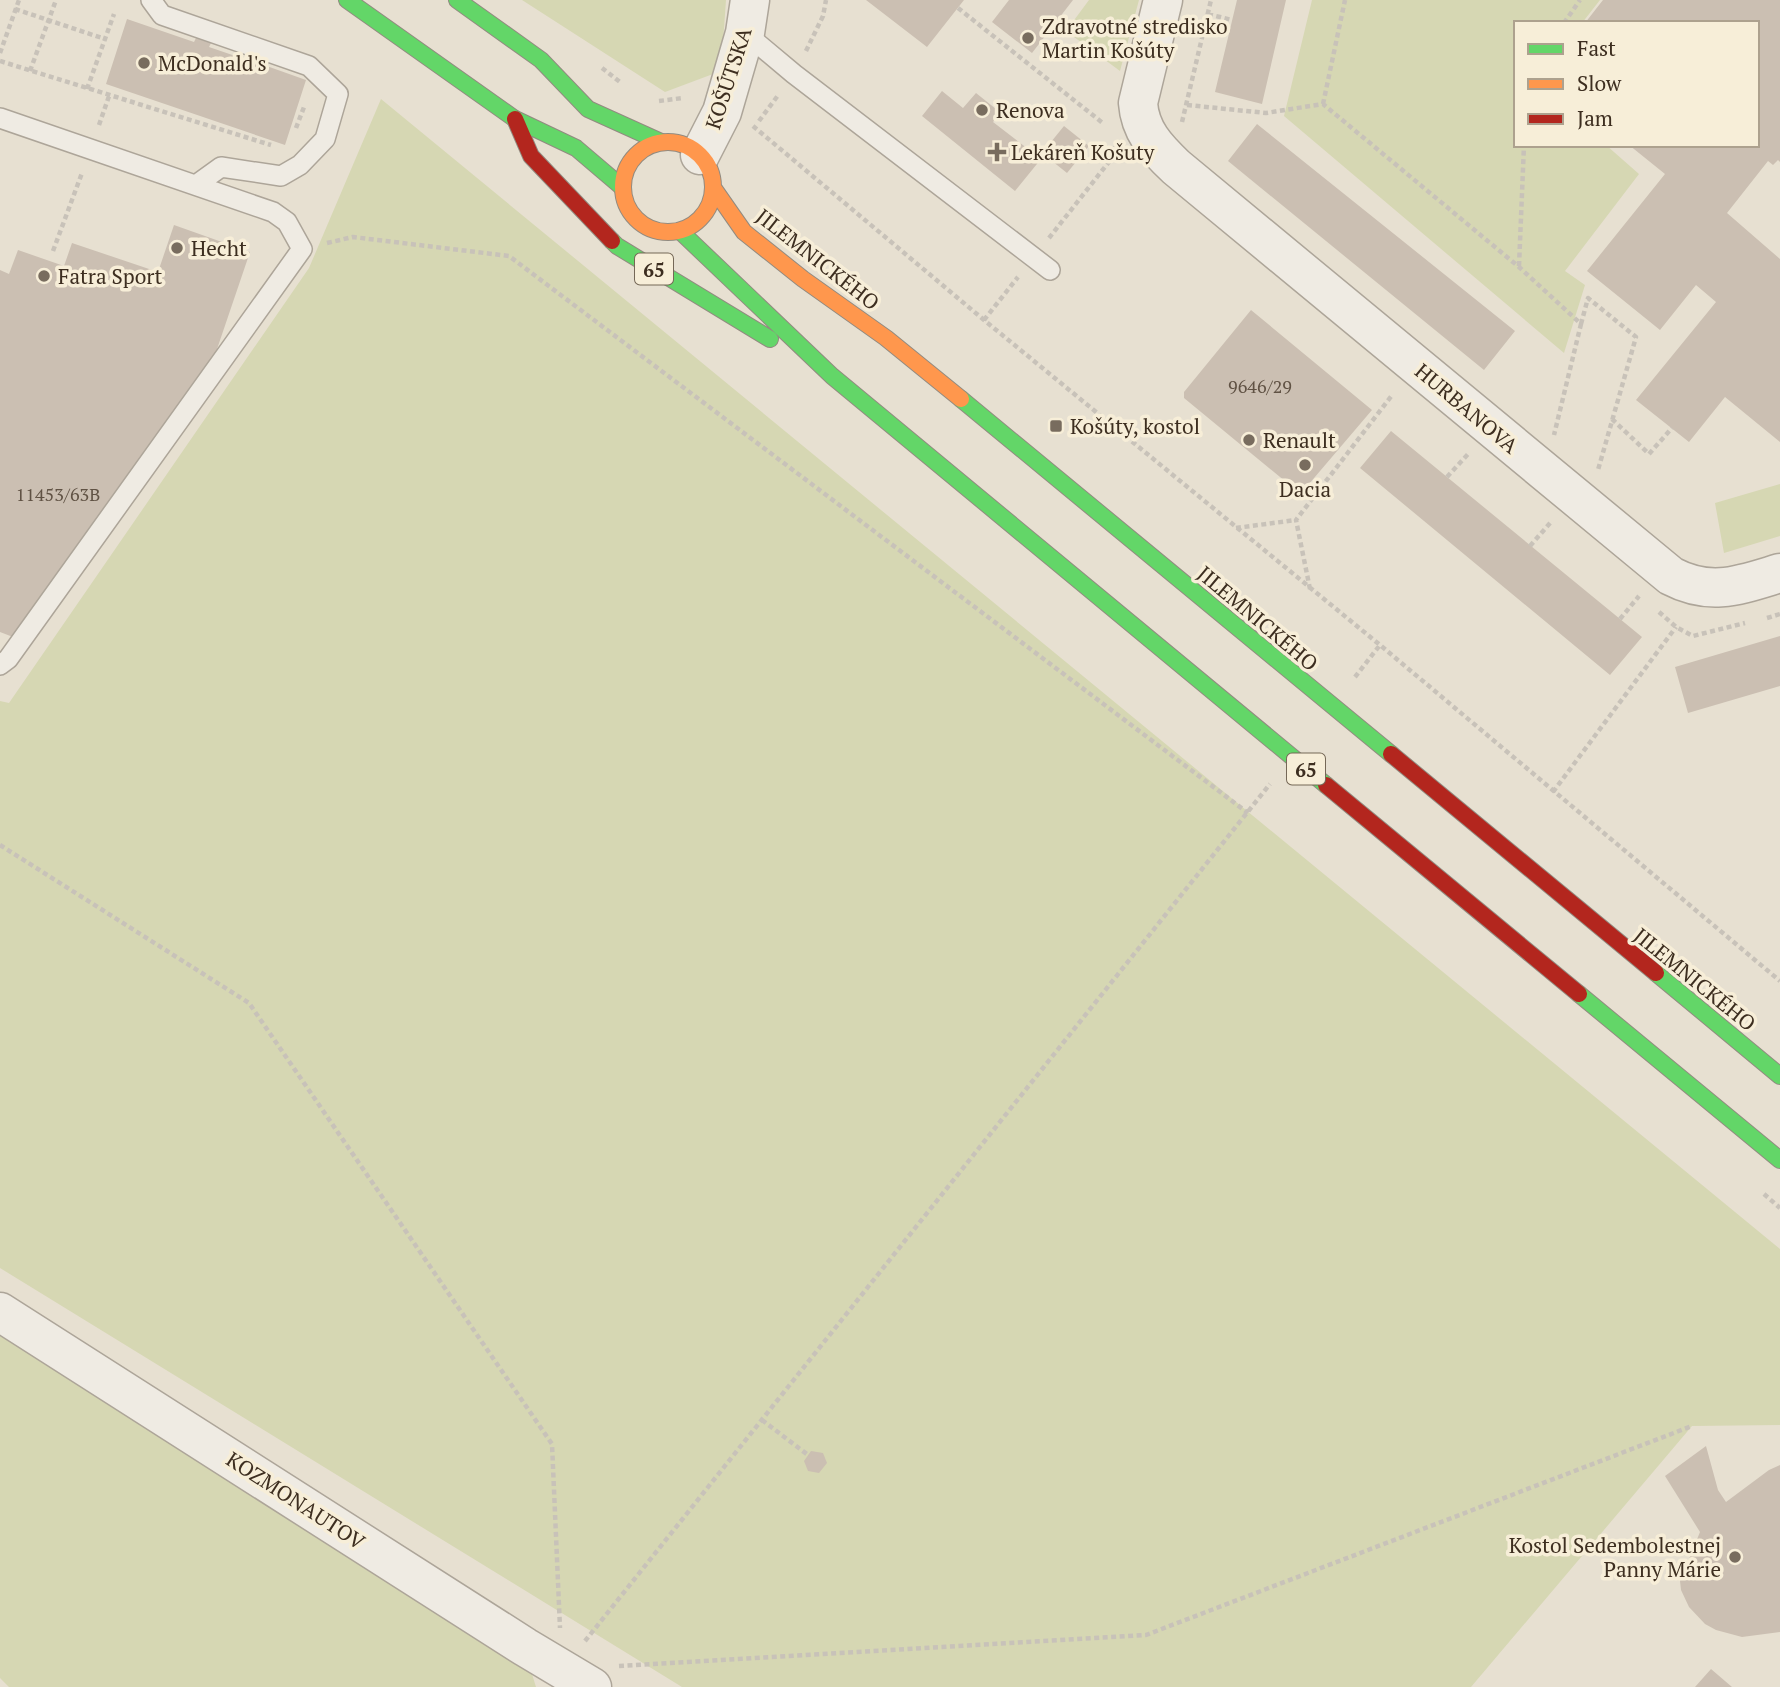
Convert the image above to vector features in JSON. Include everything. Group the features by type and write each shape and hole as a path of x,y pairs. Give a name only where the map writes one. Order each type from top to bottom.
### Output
{"main road":[{"name":"65","path":"347,0 515,119 576,148 623,188 631,214 644,226 661,232 680,231 702,217 711,202 707,172"},
{"path":"457,0 541,60 588,109 661,142 682,144 707,172"},
{"name":"65","path":"515,119 531,156 617,246 832,376"},
{"path":"623,188 624,175 630,163 649,146 661,142"},
{"name":"JILEMNICKÉHO","path":"707,172 744,232 803,279 886,338 1780,1076"},
{"name":"65","path":"680,231 832,376 1780,1160"}],"street":[{"name":"HURBANOVA","path":"1163,0 1138,103 1139,119 1155,147 1175,167 1671,576 1693,586 1721,589 1780,573"},
{"name":"KOŠÚTSKA","path":"707,172 748,16"},
{"name":"KOZMONAUTOV","path":"0,1312 591,1674"}],"lane":[{"path":"151,0 162,15 309,66 338,94 325,139 300,165 281,176 220,167 197,185"},
{"path":"748,16 794,74 1050,270"},
{"path":"0,118 273,212 287,222 302,249 8,659 0,665"}],"path":[{"path":"0,53 19,0"},
{"path":"30,71 56,0"},
{"path":"823,16 827,0"},
{"path":"1175,167 1179,136 1211,0"},
{"path":"1323,104 1345,0"},
{"path":"1564,21 1580,0"},
{"path":"958,8 1062,89"},
{"path":"15,9 105,39"},
{"path":"87,89 114,14"},
{"path":"1208,14 1232,20"},
{"path":"0,61 288,150"},
{"path":"281,176 316,73"},
{"path":"1187,105 1266,113 1323,104 1519,267 1581,324"},
{"path":"755,127 1780,981"},
{"path":"984,320 1112,158 1112,144"},
{"path":"1519,267 1524,147"},
{"path":"302,249 353,237 509,256 1248,813"},
{"path":"1554,436 1588,298 1636,337 1595,480"},
{"path":"1236,528 1296,520 1396,391"},
{"path":"1612,419 1649,454 1672,428"},
{"path":"1447,477 1469,452"},
{"path":"1296,520 1311,590"},
{"path":"1531,545 1552,521"},
{"path":"1620,619 1640,596"},
{"path":"1553,792 1676,627 1693,636 1780,614"},
{"path":"1350,683 1380,645"},
{"path":"591,1674 762,1420 1270,784"},
{"path":"0,845 249,1003 552,1444 591,1674"},
{"path":"762,1420 808,1455"},
{"path":"591,1674 1146,1635 1692,1426"}],"green space":[{"path":"522,0 726,0 721,71 665,92"},
{"path":"1089,0 1139,0 1120,71 1066,31"},
{"path":"1312,0 1600,0 1584,21 1514,21 1514,147 1608,147 1639,174 1565,271 1585,285 1564,353 1284,116"},
{"path":"381,99 1780,1249 1780,1425 1692,1426 1471,1687 682,1687 0,1268 0,701 9,703 309,268"},
{"path":"1780,484 1780,536 1724,553 1715,503"},
{"path":"0,1322 527,1658 536,1687 9,1687 0,1678"}],"building":[{"path":"866,0 964,0 927,47"},
{"name":"Zdravotné stredisko Martin Košúty","path":"1009,0 1073,0 1032,53 992,22"},
{"path":"1237,0 1286,0 1262,104 1215,92"},
{"path":"1603,0 1780,0 1780,162 1778,160 1773,165 1768,161 1727,213 1780,259 1780,442 1725,397 1689,442 1636,400 1716,302 1696,285 1660,330 1587,271 1665,174 1631,147 1759,147 1759,21 1587,21"},
{"path":"127,19 194,42 196,38 211,43 209,47 247,60 250,56 262,60 261,64 306,80 285,145 106,84"},
{"path":"942,91 963,108 976,93 1001,113 993,122 1041,159 1015,191 922,116"},
{"path":"1257,124 1515,331 1484,370 1228,161"},
{"path":"1064,126 1089,146 1067,173 1042,153"},
{"path":"174,225 250,252 215,355 13,637 0,632 0,270 9,274 18,250 64,266 72,243 158,272"},
{"path":"1251,310 1372,410 1303,491 1297,491 1184,398 1184,392"},
{"path":"1391,431 1642,637 1610,675 1360,468"},
{"path":"1780,636 1780,686 1688,713 1675,667"},
{"name":"Kostol Sedembolestnej Panny Márie","path":"1706,1446 1718,1490 1726,1502 1780,1465 1780,1632 1742,1637 1716,1630 1705,1624 1689,1607 1681,1590 1680,1581 1700,1532 1665,1476"},
{"path":"811,1451 823,1453 827,1463 819,1473 808,1471 804,1461"},
{"path":"1711,1669 1732,1687 1695,1687"}],"traffic: fast":[{"path":"347,0 515,119 576,148 623,188"},
{"path":"457,0 541,60 588,109 661,142"},
{"path":"680,231 832,376 1326,785"},
{"path":"612,241 770,339"},
{"path":"961,399 1391,754"},
{"path":"1656,973 1780,1076"},
{"path":"1579,994 1780,1160"}],"traffic: slow":[{"path":"668,142 685,145 700,155 710,170 713,187 710,204 700,219 685,229 668,232 651,229 636,219 626,204 623,187 626,170 636,155 651,145 668,142"},
{"path":"714,189 744,232 803,279 886,338 961,399"}],"traffic: jam":[{"path":"515,119 531,156 612,241"},
{"path":"1391,754 1656,973"},
{"path":"1326,785 1579,994"}],"place":[{"name":"Zdravotné stredisko Martin Košúty","path":"1028,38"},
{"name":"McDonald's","path":"144,63"},
{"name":"Renova","path":"982,110"},
{"name":"Lekáreň Košuty","path":"997,152"},
{"name":"Hecht","path":"177,248"},
{"name":"Fatra Sport","path":"44,276"},
{"name":"Košúty, kostol","path":"1056,426"},
{"name":"Renault","path":"1249,440"},
{"name":"Dacia","path":"1305,465"},
{"name":"Kostol Sedembolestnej Panny Márie","path":"1735,1557"}]}
